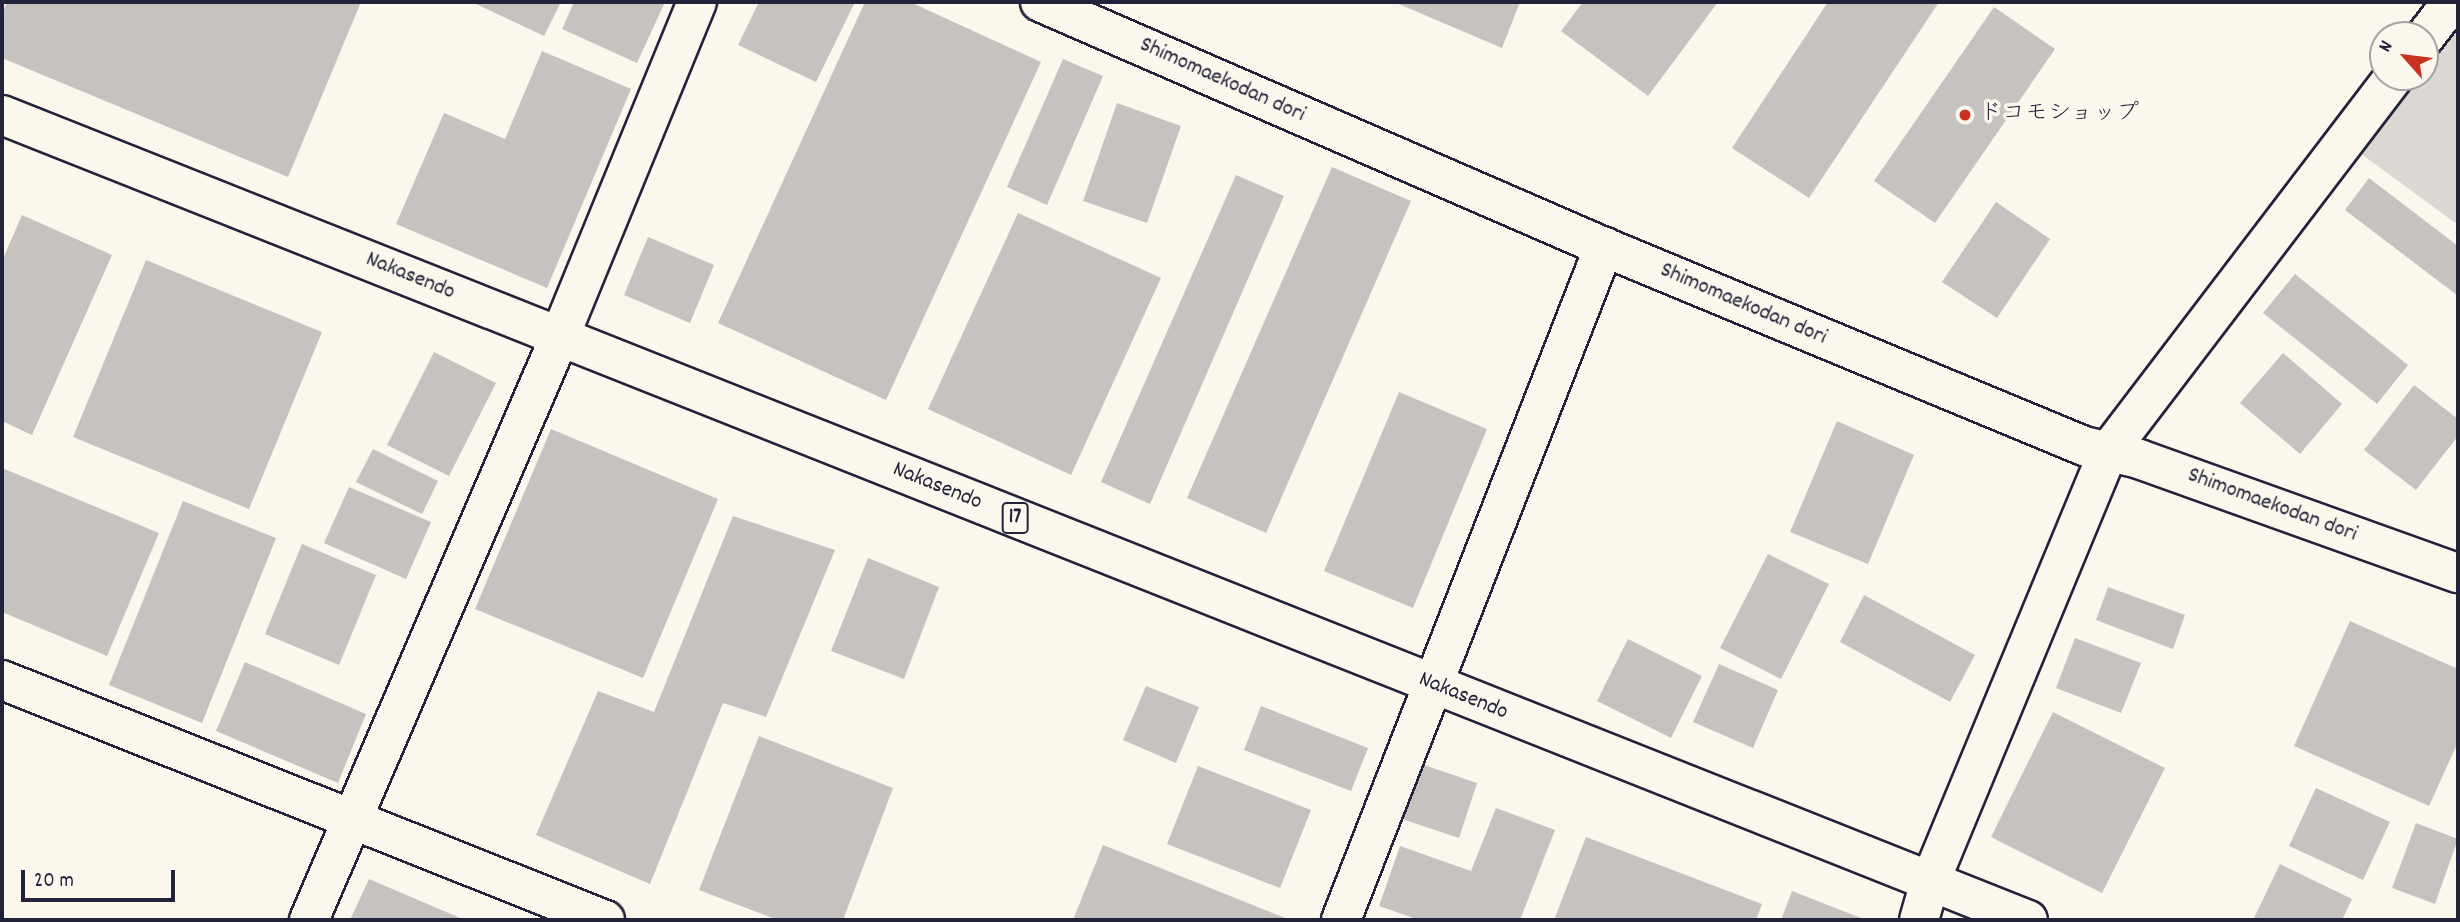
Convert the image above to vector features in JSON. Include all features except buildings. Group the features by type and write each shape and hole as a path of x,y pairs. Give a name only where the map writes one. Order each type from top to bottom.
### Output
{"main road":[{"path":"309,920 560,336 697,2"},
{"name":"Shimomaekodan dori","path":"1040,2 1604,247 2084,446 2152,464 2458,573"},
{"path":"2437,21 2452,2"},
{"path":"1919,920 1930,882 2108,452 2383,91"},
{"name":"Nakasendo","path":"2,115 2028,920"},
{"path":"1341,920 1604,247"},
{"path":"2,680 605,920"}],"shaded area":[{"path":"2458,25 2458,225 2360,153 2407,91 2439,91 2439,50"}],"place":[{"name":"ドコモショップ","path":"1965,115"}]}
